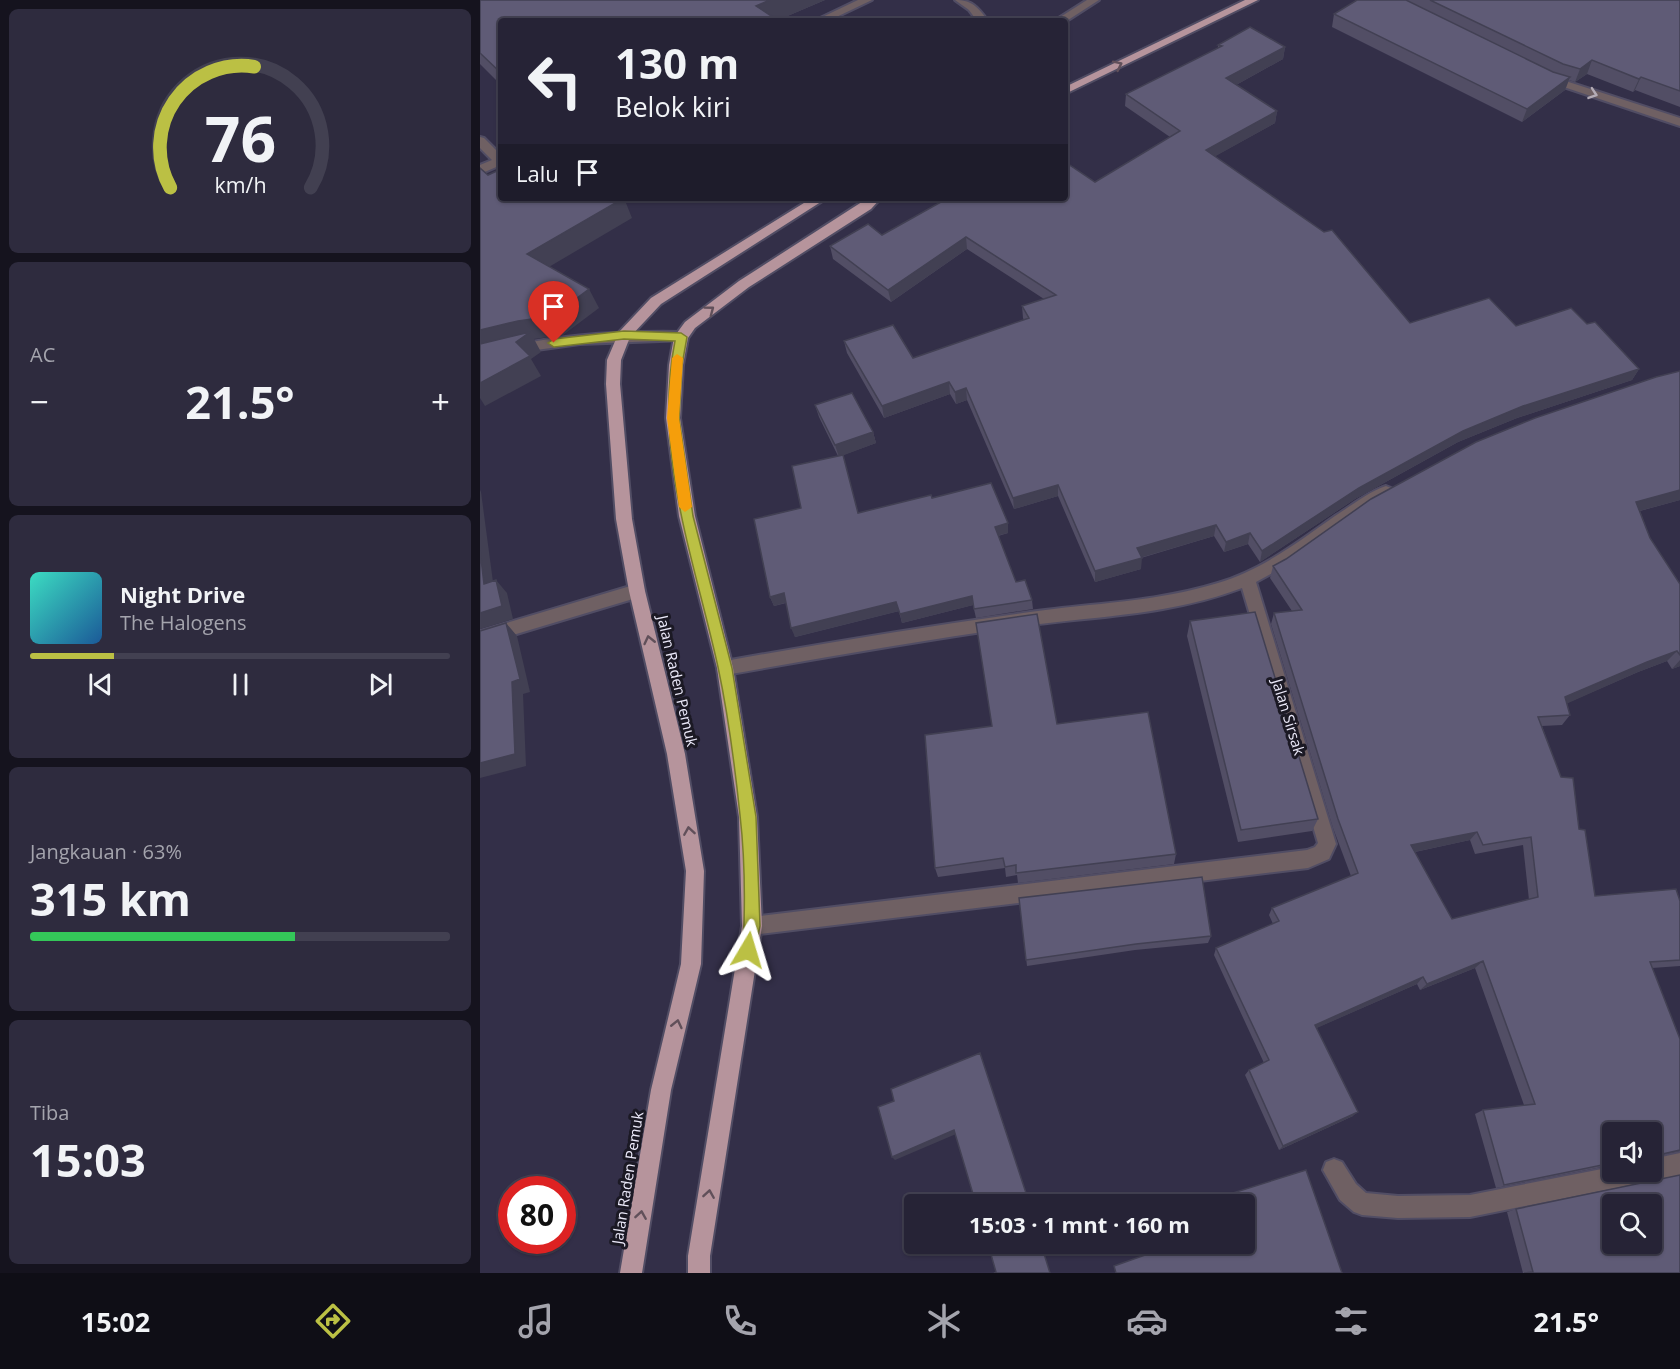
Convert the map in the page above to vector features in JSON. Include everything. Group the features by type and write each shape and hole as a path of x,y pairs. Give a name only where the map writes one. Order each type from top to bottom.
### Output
{"highway":[{"path":"1068,90 1253,0"},
{"name":"Jalan Raden Pemuk","path":"631,1273 661,1090 691,964 695,871 676,754 637,591 624,519 613,384 614,360 624,335 656,301 816,201"},
{"path":"699,1273 699,1256 752,926 748,817 725,668 687,516 673,418 676,365 681,337 690,325 744,284 872,201"}],"street":[{"path":"826,18 867,0"},
{"path":"960,0 972,8 980,18"},
{"path":"1064,18 1094,0"},
{"path":"1534,71 1553,81 1680,122"},
{"path":"480,141 498,158"},
{"path":"480,170 498,162"},
{"path":"480,359 573,340 624,335 681,337"},
{"path":"725,668 1022,620 1166,603 1247,579 1276,564 1361,506 1402,483"},
{"name":"Jalan Sirsak","path":"752,926 1308,859 1322,853 1327,844 1247,579"},
{"path":"480,638 637,591"},
{"path":"1662,1168 1680,1164"},
{"path":"1334,1170 1348,1192 1362,1204 1398,1207 1470,1206 1602,1180"}],"building":[{"path":"480,0 770,0 756,6 774,18 498,18 498,70 480,53"},
{"path":"1357,0 1406,0 1553,72 1570,77 1527,109 1334,14"},
{"path":"1430,0 1680,0 1680,91 1641,77 1639,79 1592,60 1580,69 1563,64"},
{"path":"1250,27 1285,47 1226,78 1277,111 1206,150 1324,232 1332,230 1410,323 1489,298 1516,326 1571,308 1587,324 1595,322 1639,369 1523,406 1463,431 1359,488 1262,551 1250,533 1226,542 1216,525 1137,548 1142,558 1095,571 1058,485 1013,498 966,388 955,392 949,382 882,406 844,341 893,325 913,358 1029,318 1022,306 1056,295 966,237 888,290 830,246 868,224 882,235 943,201 1068,201 1068,164 1095,182 1180,131 1126,94 1222,46 1218,45"},
{"path":"480,168 488,175 498,170 498,201 619,201 527,254 589,289 553,316 480,330"},
{"path":"530,332 516,342 530,356 480,383 480,344"},
{"path":"1680,371 1680,490 1636,502 1650,538 1680,584 1680,655 1677,651 1565,697 1570,715 1538,717 1561,777 1573,778 1579,829 1585,830 1595,896 1676,889 1680,901 1680,960 1650,962 1680,1039 1680,1150 1662,1154 1662,1122 1602,1122 1602,1165 1504,1185 1483,1110 1535,1104 1483,961 1427,984 1423,977 1315,1025 1358,1112 1283,1146 1249,1070 1269,1060 1216,948 1279,921 1272,908 1358,873 1338,819 1274,613 1302,610 1273,566 1371,499 1476,442 1535,418","holes":["1477,832 1483,845 1531,837 1538,897 1452,919 1411,845"]},
{"path":"852,393 873,432 835,445 815,405"},
{"path":"843,455 858,513 991,483 1008,523 995,527 1016,582 1025,580 1032,600 974,609 972,596 900,614 896,602 791,628 784,593 770,597 754,519 801,508 792,466"},
{"path":"480,550 484,584 496,580 502,606 480,613"},
{"path":"1255,612 1318,819 1241,830 1190,621"},
{"path":"1037,614 1057,724 1148,712 1176,854 1016,873 1016,865 1005,867 1003,858 935,868 925,735 992,726 976,623"},
{"path":"506,623 520,679 512,682 515,754 480,763 480,631"},
{"path":"1202,877 1211,936 1026,960 1019,898"},
{"path":"980,1053 1027,1194 973,1194 954,1130 892,1157 878,1107 894,1101 891,1089"},
{"path":"1306,1170 1342,1273 1116,1273 1114,1266 1148,1254 1255,1254 1255,1194 1230,1194"},
{"path":"1680,1175 1680,1273 1524,1273 1533,1272 1516,1209 1646,1182 1662,1182 1662,1179"},
{"path":"991,1254 1044,1254 1050,1273 994,1273 996,1272"}],"slow traffic":[{"path":"677,358 673,418 685,507"}],"route":[{"path":"554,343 624,335 681,337 676,365 673,418 687,516 725,668 748,817 752,926 748,950"}]}
